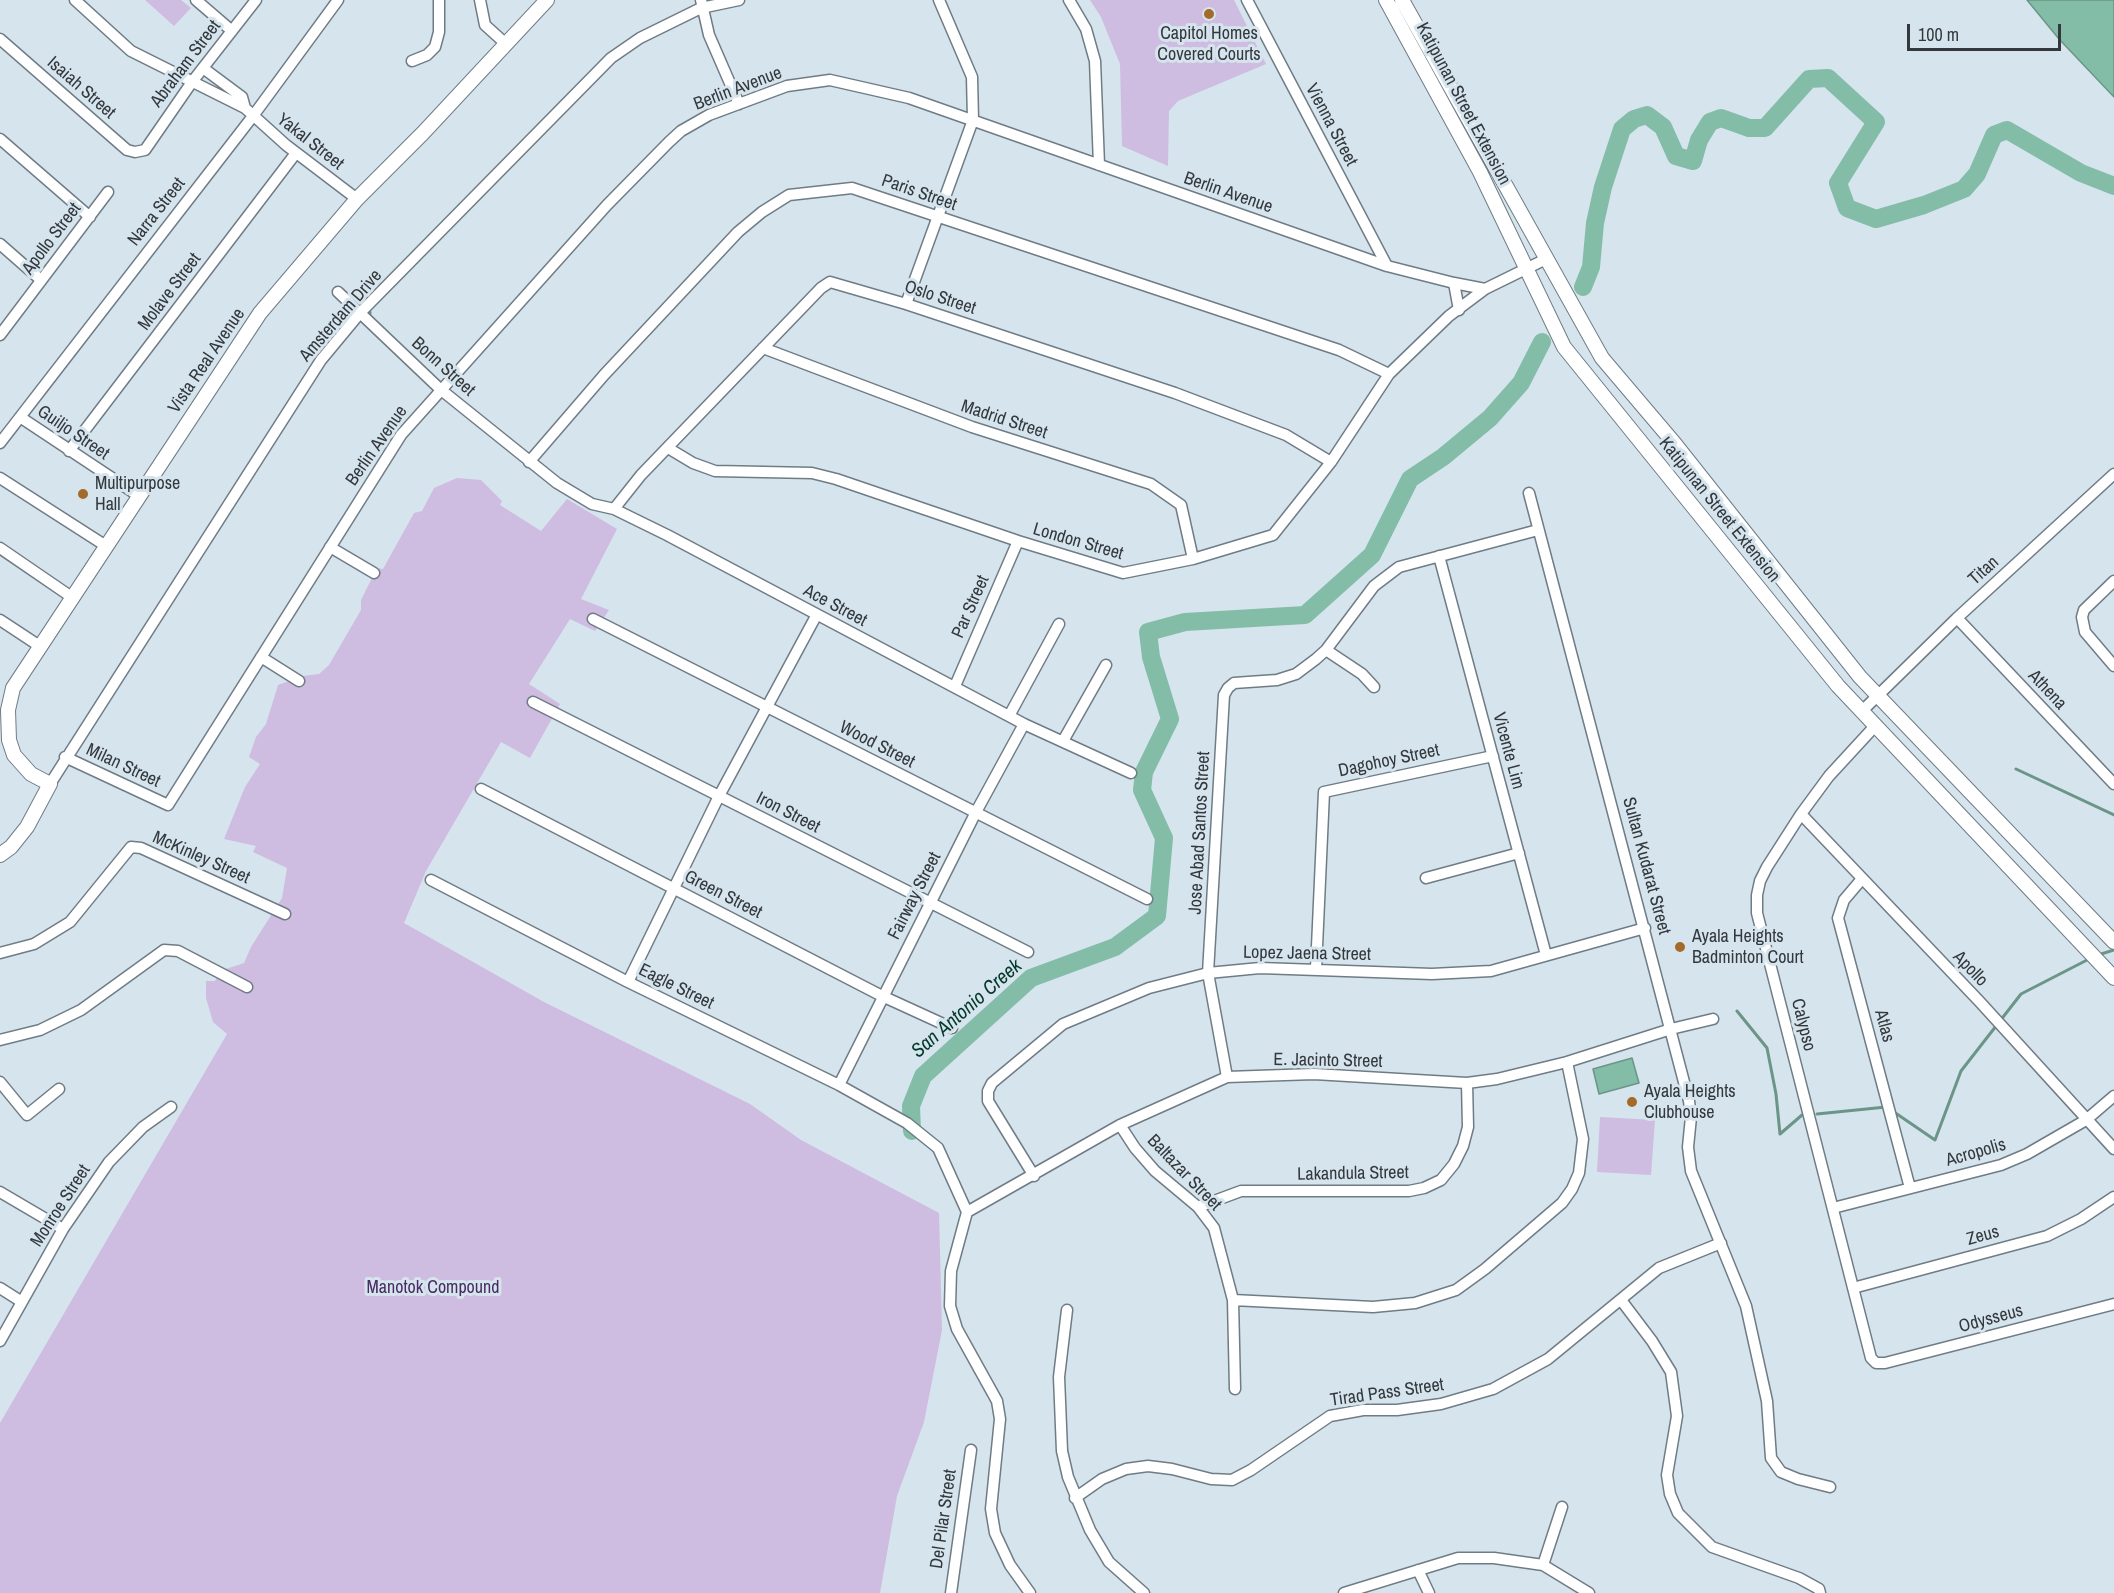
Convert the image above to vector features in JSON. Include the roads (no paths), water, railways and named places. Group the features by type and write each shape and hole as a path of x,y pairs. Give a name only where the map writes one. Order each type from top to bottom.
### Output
{"street":[{"name":"Yakal Street","path":"75,0 131,51 249,112 296,153 357,199"},
{"path":"196,0 232,32"},
{"name":"Abraham Street","path":"145,150 192,82 256,0"},
{"name":"Narra Street","path":"0,443 249,112 338,0"},
{"path":"412,61 427,55 435,47 439,32 439,0"},
{"path":"480,0 485,25 506,44"},
{"name":"Vista Real Avenue","path":"50,784 31,774 14,755 8,737 5,692 41,647 260,313 357,199 423,133 547,0"},
{"name":"Amsterdam Drive","path":"50,784 65,757 321,360 360,313 611,58 640,38 701,4 739,0"},
{"path":"906,304 973,120 972,77 939,0"},
{"path":"1069,0 1086,29 1095,61 1099,165"},
{"name":"Vienna Street","path":"1247,0 1387,266"},
{"name":"Katipunan Street Extension","path":"1386,0 1414,36 1602,358 1675,444 1828,639 1880,697 2114,942"},
{"name":"Katipunan Street Extension","path":"1402,0 1414,36 1564,347 1838,686 2114,978"},
{"path":"701,4 709,35 739,104"},
{"name":"Isaiah Street","path":"0,39 127,150 135,152 145,150"},
{"name":"Yakal Street","path":"203,68 242,97 249,112"},
{"name":"Berlin Avenue","path":"168,805 401,435 607,206 681,131 709,115 787,86 830,80 909,98 1387,266 1485,289"},
{"path":"0,139 90,217"},
{"name":"Molave Street","path":"69,451 296,153"},
{"name":"Paris Street","path":"529,462 604,375 738,232 789,195 852,188 1339,350 1389,374"},
{"name":"Apollo Street","path":"0,335 108,192"},
{"path":"0,244 41,280"},
{"path":"1485,289 1529,272 1547,262"},
{"name":"Oslo Street","path":"614,509 668,448 820,288 830,282 906,304 1175,393 1286,435 1331,462"},
{"path":"1454,283 1459,310"},
{"name":"London Street","path":"668,448 693,463 715,471 812,474 836,479 1018,541 1123,573 1193,559 1273,535 1331,462 1389,374 1485,289"},
{"name":"Bonn Street","path":"338,292 440,389 529,462"},
{"name":"Madrid Street","path":"763,348 972,427 1151,484 1181,505 1193,559"},
{"name":"Guiljo Street","path":"20,417 139,496"},
{"name":"Ace Street","path":"529,462 557,483 592,504 614,509 1024,724 1131,773"},
{"name":"Titan","path":"1862,711 1880,697 1957,618 2114,474"},
{"path":"0,478 106,546"},
{"name":"Sultan Kudarat Street","path":"1529,494 1689,1101 1688,1147 1691,1171 1746,1306 1767,1401 1771,1458 1781,1472 1830,1487"},
{"path":"1374,687 1362,674 1326,650 1374,586 1399,567 1538,530"},
{"name":"Par Street","path":"955,686 1018,541"},
{"path":"330,547 374,573"},
{"path":"0,548 73,598"},
{"name":"Vicente Lim","path":"1439,556 1546,955"},
{"path":"2114,581 2084,610 2082,617 2085,632 2114,666"},
{"path":"628,982 676,890 719,796 816,615"},
{"name":"Athena","path":"1957,618 2114,784"},
{"path":"0,620 41,647"},
{"name":"Wood Street","path":"593,620 1147,898"},
{"path":"1009,716 1059,624"},
{"name":"Jose Abad Santos Street","path":"1227,1077 1209,973 1224,694 1234,683 1277,680 1296,674 1326,650"},
{"path":"261,657 299,681"},
{"path":"1063,741 1106,665"},
{"name":"Iron Street","path":"533,702 1028,952"},
{"name":"Fairway Street","path":"839,1085 976,812 1024,724"},
{"name":"Calypso","path":"1875,726 1829,776 1801,814 1760,881 1757,913 1871,1358 1876,1363"},
{"name":"Dagohoy Street","path":"1316,969 1324,792 1493,756"},
{"name":"Milan Street","path":"65,757 168,805"},
{"path":"0,855 11,847 27,827 50,784"},
{"name":"Green Street","path":"480,789 882,996 952,1028"},
{"name":"Apollo","path":"1801,814 1861,880 1979,1001 2114,1149"},
{"name":"McKinley Street","path":"0,953 34,944 70,922 132,847 141,848 285,914"},
{"path":"1426,878 1519,853"},
{"name":"Eagle Street","path":"430,880 628,982 839,1085 907,1123 938,1148 968,1212"},
{"name":"Atlas","path":"1861,880 1844,900 1838,918 1910,1188"},
{"name":"Lopez Jaena Street","path":"1034,1176 988,1101 988,1091 992,1083 1063,1024 1149,988 1209,973 1260,968 1432,975 1491,970 1645,928"},
{"path":"0,1040 40,1030 81,1010 164,950 178,951 247,987"},
{"name":"E. Jacinto Street","path":"968,1212 1120,1125 1227,1077 1314,1074 1467,1083 1497,1079 1567,1062 1671,1029 1713,1019"},
{"path":"1233,1299 1373,1307 1415,1303 1455,1290 1562,1203 1572,1189 1579,1173 1583,1139 1567,1062"},
{"path":"0,1082 27,1115 59,1089"},
{"name":"Lakandula Street","path":"1198,1207 1241,1191 1409,1191 1424,1188 1441,1180 1454,1164 1462,1146 1468,1127 1467,1083"},
{"name":"Acropolis","path":"1833,1208 2001,1165 2060,1138 2114,1096"},
{"name":"Monroe Street","path":"0,1341 63,1229 109,1162 143,1127 171,1107"},
{"name":"Baltazar Street","path":"1120,1125 1135,1148 1155,1171 1198,1207 1214,1228 1233,1299 1235,1389"},
{"path":"0,1192 63,1229"},
{"name":"Zeus","path":"1853,1288 2048,1236 2081,1219 2114,1197"},
{"path":"968,1212 951,1271 950,1306 957,1329 997,1401 1000,1419 992,1517 995,1533 1010,1565 1030,1593"},
{"name":"Tirad Pass Street","path":"1076,1498 1102,1479 1126,1469 1148,1466 1210,1479 1232,1480 1251,1470 1330,1416 1363,1410 1397,1410 1441,1404 1493,1389 1548,1359 1659,1268 1721,1243"},
{"path":"0,1288 22,1302"},
{"path":"1621,1300 1652,1341 1671,1372 1677,1416 1667,1474 1670,1494 1678,1513 1712,1547 1799,1578 1819,1589 1820,1593"},
{"name":"Odysseus","path":"1876,1363 1885,1363 2114,1304"},
{"path":"1067,1310 1059,1377 1062,1452 1076,1498 1109,1562 1144,1593"},
{"name":"Del Pilar Street","path":"951,1593 971,1450"},
{"path":"1543,1565 1562,1507"},
{"path":"1344,1593 1458,1558 1494,1558 1543,1565 1589,1593"},
{"path":"1419,1570 1429,1593"}],"waterway":[{"name":"San Antonio Creek","path":"1583,287 1591,267 1595,223 1603,187 1622,129 1634,119 1647,115 1663,127 1676,156 1693,161 1699,140 1710,122 1721,118 1749,128 1765,128 1809,79 1828,78 1876,122 1838,183 1847,208 1876,219 1924,205 1964,189 1977,174 1994,135 2007,130 2081,173 2114,186"},
{"name":"San Antonio Creek","path":"912,1131 911,1106 923,1076 1031,978 1115,947 1157,916 1164,838 1142,790 1144,772 1170,719 1151,657 1148,632 1185,622 1305,615 1372,555 1410,479 1443,457 1490,418 1521,383 1542,342"},
{"path":"2016,769 2114,815"},
{"path":"2098,955 2114,950"},
{"path":"1894,1112 1935,1140 1961,1071 2021,994 2089,959"},
{"path":"1737,1011 1767,1048 1776,1094 1780,1134 1802,1115"},
{"path":"1817,1114 1886,1107"}],"place":[{"name":"Capitol Homes Covered Courts","path":"1209,14"},
{"name":"Multipurpose Hall","path":"83,494"},
{"name":"Ayala Heights Badminton Court","path":"1680,947"},
{"name":"Ayala Heights Clubhouse","path":"1632,1102"}],"park label":[{"name":"Manotok Compound","path":"433,1288"}]}
